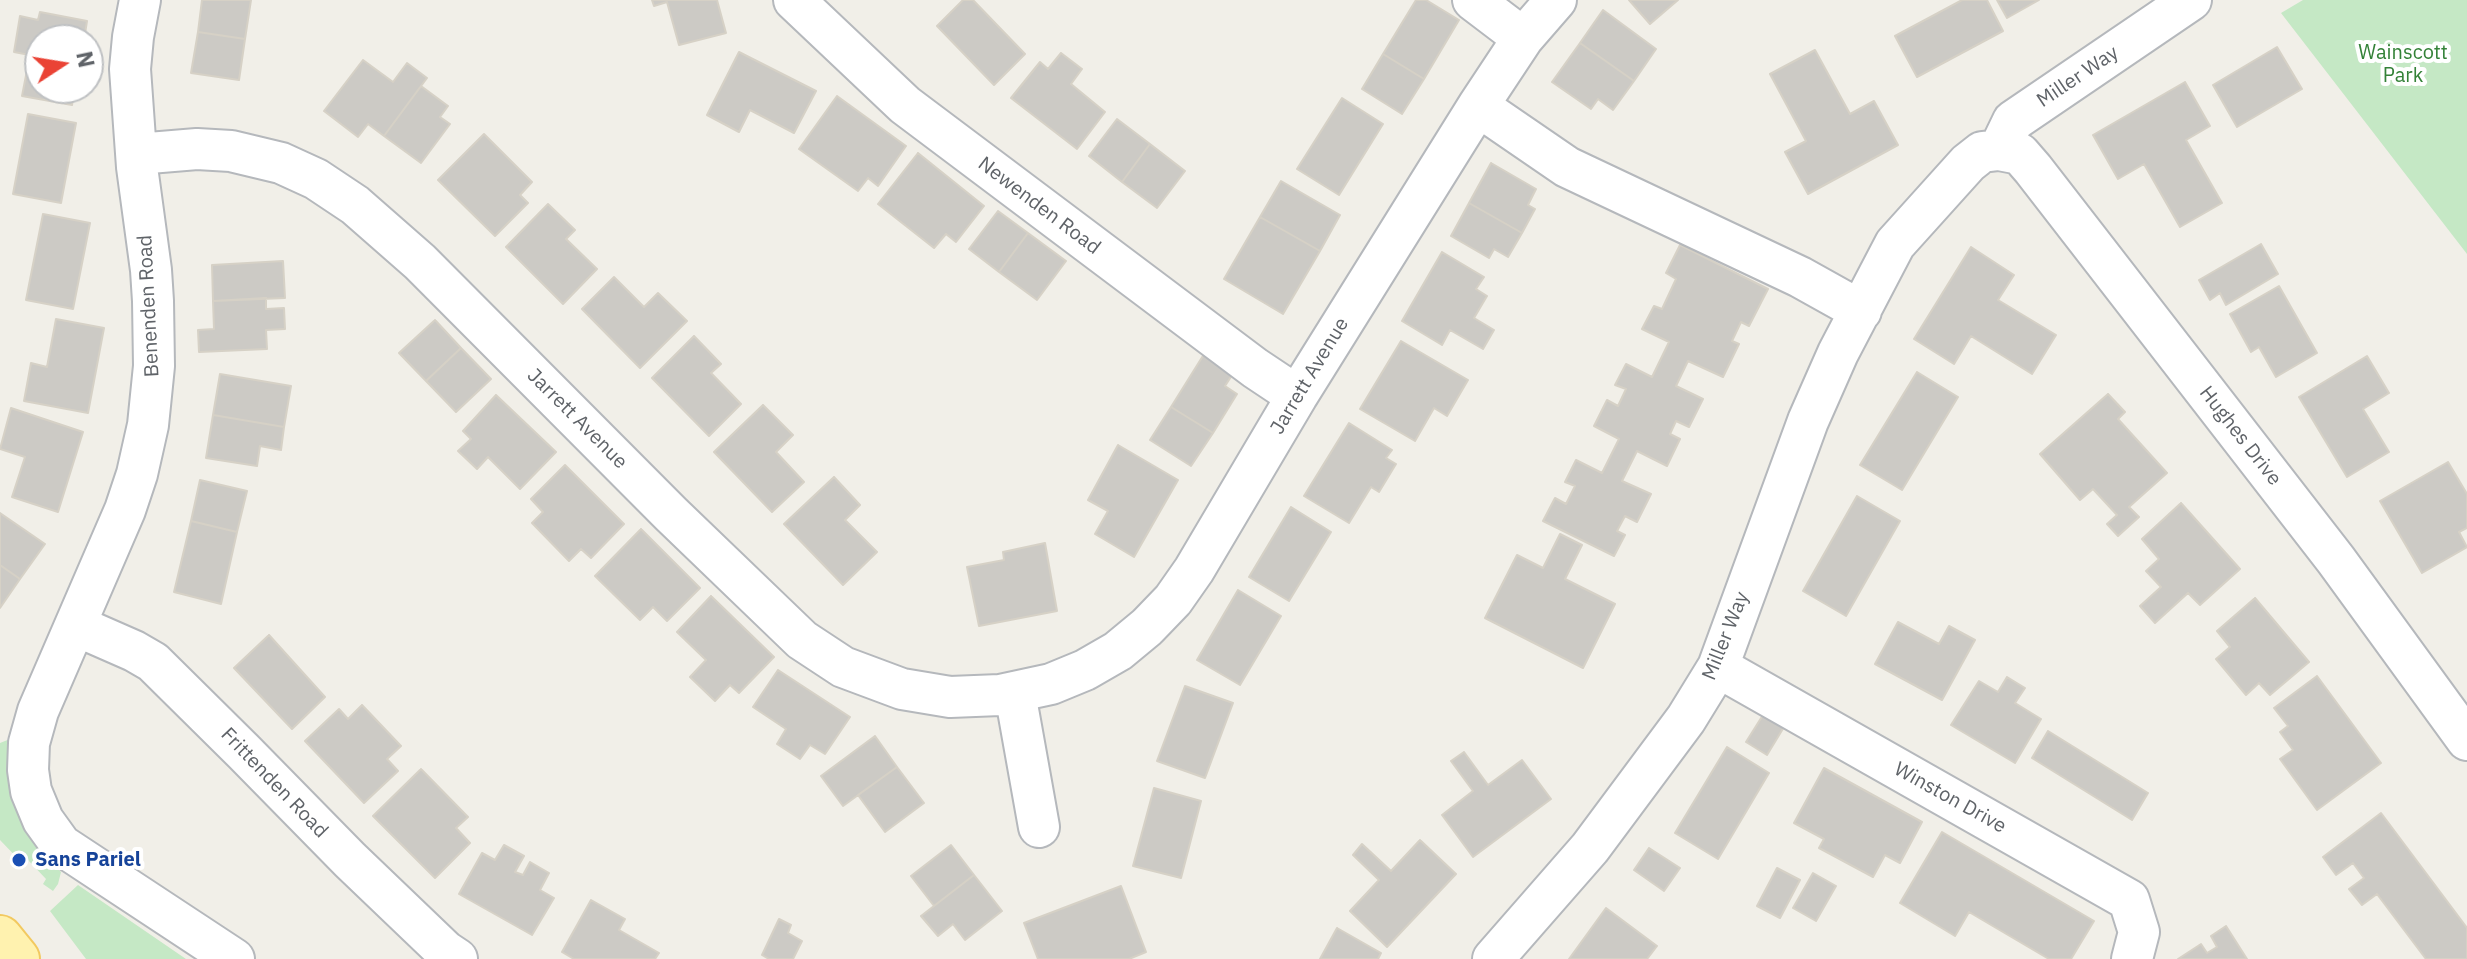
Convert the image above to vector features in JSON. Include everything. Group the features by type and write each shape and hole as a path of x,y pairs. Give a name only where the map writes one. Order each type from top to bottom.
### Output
{"main road":[{"path":"0,938 17,959"}],"street":[{"name":"Benenden Road","path":"140,0 130,62 153,301 154,366 150,413 133,489 77,626 38,711 28,770 31,791 43,820 61,845 234,959"},
{"name":"Newenden Road","path":"794,0 905,105 1255,368 1297,396"},
{"path":"1473,0 1523,38"},
{"name":"Jarrett Avenue","path":"137,154 197,149 231,151 281,163 316,179 355,205 420,262 743,584 812,647 855,673 913,692 963,697 1015,693 1051,684 1085,670 1118,651 1173,600 1478,106 1523,38 1556,0"},
{"name":"Miller Way","path":"1493,959 1590,848 1686,719 1718,667 1808,421 1838,353 1895,244 1968,163 1982,152 1999,150 2013,121 2191,0"},
{"path":"1478,106 1567,167 1800,277 1861,311"},
{"name":"Hughes Drive","path":"1999,150 2020,154 2033,169 2336,560 2467,740"},
{"name":"Frittenden Road","path":"77,626 153,662 350,860 457,959"},
{"name":"Winston Drive","path":"1718,667 2129,900 2139,932 2132,959"},
{"path":"1015,693 1039,827"}],"green space":[{"name":"Wainscott Park","path":"2303,0 2467,0 2467,254 2281,13"},
{"path":"15,737 15,801 35,846 61,872 53,891 43,884 46,879 27,859 22,863 0,840 0,743"},
{"path":"78,885 186,959 86,959 50,911"}],"building":[{"path":"202,0 251,0 245,39 198,32"},
{"path":"652,0 717,0 726,33 679,45 667,2 654,6"},
{"path":"963,0 973,0 1025,54 994,85 937,26"},
{"path":"1416,0 1426,0 1459,20 1424,79 1383,54"},
{"path":"1629,0 1678,0 1650,24"},
{"path":"1962,0 1987,0 2003,31 1917,77 1895,36"},
{"path":"1997,0 2039,0 2007,18"},
{"path":"1603,10 1656,49 1634,81 1580,43"},
{"path":"40,12 87,21 87,24 24,24 24,54 14,52 20,16 38,20"},
{"path":"198,32 245,39 239,80 191,73"},
{"path":"1580,43 1634,81 1613,110 1598,99 1591,109 1552,82"},
{"path":"2277,47 2302,89 2237,127 2213,85"},
{"path":"1815,50 1850,114 1874,101 1898,145 1808,194 1785,152 1806,141 1770,74"},
{"path":"739,52 816,91 794,133 750,110 739,132 707,115"},
{"path":"1061,53 1082,69 1071,84 1105,112 1077,149 1011,98 1040,62 1048,69"},
{"path":"1383,54 1424,79 1402,114 1362,89"},
{"path":"363,60 393,82 407,63 427,78 384,136 368,124 358,137 324,111"},
{"path":"2185,82 2210,126 2186,140 2222,203 2180,227 2144,164 2118,179 2093,135"},
{"path":"421,86 448,106 440,117 450,124 421,163 384,136"},
{"path":"837,96 906,146 878,186 868,178 858,191 799,149"},
{"path":"1342,98 1383,124 1339,195 1297,169"},
{"path":"28,114 76,123 61,203 13,194"},
{"path":"1117,119 1150,144 1122,182 1089,156"},
{"path":"484,134 532,182 520,195 528,203 495,236 438,180"},
{"path":"1150,144 1185,171 1157,208 1122,182"},
{"path":"918,153 984,206 956,242 946,234 934,248 878,204"},
{"path":"1491,163 1536,189 1528,205 1535,209 1522,233 1469,203"},
{"path":"1281,181 1340,215 1320,251 1260,217"},
{"path":"1469,203 1522,233 1508,257 1494,249 1489,258 1451,236"},
{"path":"548,204 575,230 566,239 597,269 563,304 506,247"},
{"path":"998,211 1028,233 999,272 969,249"},
{"path":"43,214 90,223 73,309 26,300"},
{"path":"1260,217 1320,251 1283,314 1224,279"},
{"path":"1028,233 1066,261 1037,300 999,272"},
{"path":"2261,244 2278,274 2226,305 2220,293 2210,300 2199,280"},
{"path":"1680,245 1768,289 1749,326 1741,322 1732,341 1739,344 1723,377 1688,361 1676,386 1703,399 1689,427 1676,421 1670,434 1680,439 1667,466 1637,451 1622,481 1651,494 1637,522 1625,516 1617,531 1625,535 1614,556 1543,521 1555,498 1566,504 1575,486 1565,482 1576,460 1602,473 1619,439 1594,426 1607,400 1618,406 1626,389 1615,385 1626,364 1652,377 1669,342 1642,329 1654,306 1662,309 1676,279 1666,273"},
{"path":"1971,247 2014,275 1998,300 2056,335 2032,374 1971,336 1954,364 1914,339"},
{"path":"1442,252 1484,277 1476,289 1487,296 1474,318 1494,330 1483,349 1450,330 1442,345 1402,321"},
{"path":"283,261 285,298 213,301 212,265"},
{"path":"614,277 644,307 658,293 687,321 640,368 582,309"},
{"path":"2279,286 2317,353 2276,377 2259,347 2251,352 2230,314"},
{"path":"266,298 266,309 284,308 285,329 266,330 267,349 199,352 198,330 214,329 213,301"},
{"path":"56,319 104,328 88,413 24,401 31,363 47,367"},
{"path":"435,320 461,348 426,381 399,353"},
{"path":"694,336 721,364 711,373 741,404 709,436 652,378"},
{"path":"1401,341 1468,380 1447,416 1434,408 1415,441 1360,409"},
{"path":"461,348 491,379 456,412 426,381"},
{"path":"1206,351 1236,369 1225,386 1237,394 1213,433 1171,407"},
{"path":"2367,356 2389,393 2363,409 2389,452 2347,477 2299,397"},
{"path":"1917,372 1958,397 1902,490 1860,465"},
{"path":"220,374 291,386 284,427 213,415"},
{"path":"2108,394 2125,412 2118,419 2167,473 2129,507 2139,517 2118,536 2107,524 2117,515 2093,489 2080,500 2040,454"},
{"path":"496,395 556,452 520,489 488,457 477,469 458,451 471,439 463,431"},
{"path":"763,405 793,435 776,452 804,482 772,512 714,452"},
{"path":"1171,407 1213,433 1191,466 1150,440"},
{"path":"11,408 83,432 58,512 12,497 25,457 0,449"},
{"path":"213,415 284,427 281,450 260,446 257,466 206,458"},
{"path":"1349,423 1392,450 1386,458 1396,464 1379,492 1371,487 1349,523 1304,496"},
{"path":"1118,445 1178,480 1134,557 1095,534 1108,511 1088,500"},
{"path":"2448,462 2467,494 2467,528 2459,532 2467,547 2422,573 2380,501"},
{"path":"565,465 624,524 591,558 581,549 569,561 532,523 543,512 531,499"},
{"path":"834,477 860,505 845,520 877,552 843,585 784,524"},
{"path":"200,480 247,491 237,532 191,521"},
{"path":"1857,496 1900,521 1846,616 1803,591"},
{"path":"2181,503 2240,569 2200,605 2188,593 2155,623 2140,606 2161,587 2146,571 2159,559 2142,539"},
{"path":"1291,507 1331,532 1289,601 1249,577"},
{"path":"0,513 45,544 20,579 0,565"},
{"path":"191,521 237,532 221,604 174,592"},
{"path":"641,529 700,588 667,621 653,607 640,620 595,576"},
{"path":"1560,534 1582,545 1565,579 1615,604 1583,668 1485,618 1517,555 1543,568"},
{"path":"1045,543 1057,611 979,626 967,567 1004,560 1003,552"},
{"path":"0,565 20,579 0,608"},
{"path":"1238,590 1281,616 1240,685 1197,660"},
{"path":"711,596 774,657 739,693 730,685 715,701 690,677 706,660 677,632"},
{"path":"2255,598 2309,662 2270,695 2259,683 2246,695 2216,659 2230,647 2217,631"},
{"path":"1898,622 1939,644 1949,626 1975,640 1942,700 1875,664"},
{"path":"269,635 325,697 292,729 234,668"},
{"path":"778,670 850,717 825,754 810,745 800,759 777,744 786,729 753,707"},
{"path":"2317,676 2381,763 2317,810 2280,759 2293,750 2280,732 2288,726 2274,708"},
{"path":"2007,677 2025,688 2015,703 2041,719 2015,763 1951,725 1979,681 1998,692"},
{"path":"1185,686 1233,703 1205,778 1157,761"},
{"path":"362,705 401,746 387,759 398,771 364,803 305,741 339,709 348,719"},
{"path":"1763,715 1784,727 1767,755 1746,742"},
{"path":"2048,731 2148,793 2132,820 2032,758"},
{"path":"875,736 897,767 843,806 821,776"},
{"path":"1727,747 1769,773 1718,859 1675,833"},
{"path":"1464,752 1488,785 1522,760 1551,799 1473,857 1442,815 1473,791 1451,761"},
{"path":"897,767 924,803 885,832 858,795"},
{"path":"1824,768 1922,822 1900,863 1885,855 1873,877 1819,848 1824,839 1794,823"},
{"path":"421,769 468,817 456,828 470,843 435,878 373,816"},
{"path":"1154,788 1201,801 1181,878 1133,866"},
{"path":"2381,813 2467,928 2467,959 2426,959 2377,894 2362,905 2349,889 2364,878 2353,863 2336,875 2323,857"},
{"path":"1942,832 2094,921 2071,959 2049,959 1969,912 1955,936 1900,903"},
{"path":"1420,840 1456,874 1387,947 1350,911 1379,880 1353,855 1362,844 1391,871"},
{"path":"504,845 524,856 515,872 523,875 530,862 549,873 540,890 554,898 532,935 459,894 482,853 495,860"},
{"path":"951,845 974,875 934,906 911,876"},
{"path":"1649,848 1680,868 1664,891 1634,870"},
{"path":"1777,868 1800,880 1780,918 1757,906"},
{"path":"1813,873 1836,886 1816,921 1793,908"},
{"path":"974,875 1002,911 965,940 953,924 938,936 921,916"},
{"path":"1121,886 1146,952 1129,959 1038,959 1024,923"},
{"path":"591,900 625,919 619,930 659,953 655,959 574,959 562,952"},
{"path":"1606,908 1657,946 1647,959 1569,959"},
{"path":"779,919 791,925 788,933 802,941 793,959 769,959 762,955"},
{"path":"2226,926 2247,959 2178,959 2201,944 2207,953 2217,947 2211,936"},
{"path":"1337,928 1381,953 1378,959 1320,959"}],"place":[{"name":"Sans Pariel","path":"19,860"}]}
